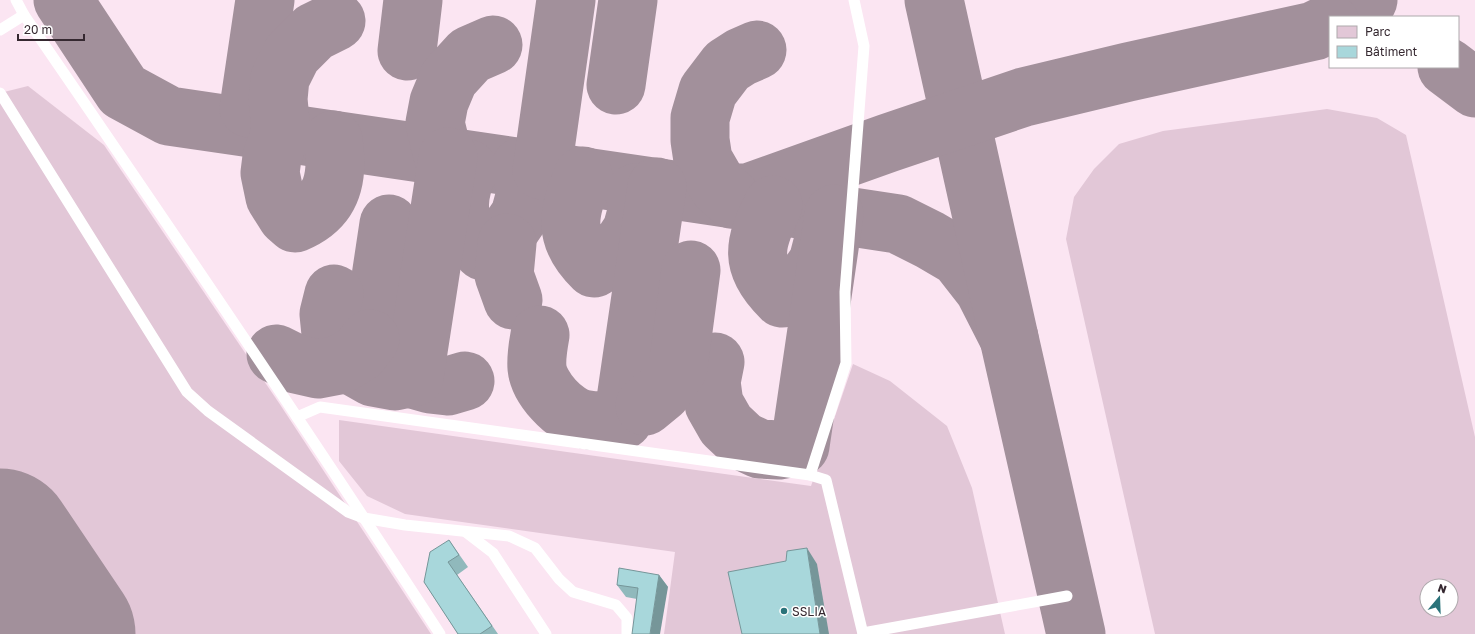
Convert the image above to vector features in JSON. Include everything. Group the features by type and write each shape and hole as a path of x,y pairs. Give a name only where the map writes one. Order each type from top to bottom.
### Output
{"lane":[{"path":"16,0 24,15 297,417 440,634"},
{"path":"810,475 846,363 845,292 864,46 854,0"},
{"path":"0,30 24,15"},
{"path":"0,93 187,392 208,411 348,512 364,518 405,525 509,536 535,548 559,579 573,592 616,605 627,618 627,634"},
{"path":"297,417 320,407 810,475 826,480 863,634 1067,596"},
{"path":"467,532 493,553 546,634"}],"green space":[{"path":"28,86 104,145 279,403 431,634 101,634 0,483 0,93"},
{"path":"1327,109 1377,118 1406,135 1475,437 1475,634 1155,634 1066,239 1074,197 1094,169 1119,144 1163,131"},
{"path":"853,364 890,381 947,426 972,488 1005,634 664,634 675,552 405,514 367,496 339,461 339,420 811,486"},
{"path":"0,601 22,634 0,634"}],"building":[{"path":"449,540 459,555 448,562 492,626 480,634 458,634 424,582 430,552"},
{"name":"SSLIA","path":"807,548 820,634 742,634 728,572 786,561 787,551"},
{"path":"619,568 659,575 650,634 632,634 638,588 617,585"}],"taxiway":[{"path":"63,0 123,91 169,116 898,224 959,257 984,289 1009,338"},
{"path":"249,108 265,0"},
{"path":"407,51 413,0"},
{"path":"542,170 566,0"},
{"path":"616,85 628,0"},
{"path":"934,0 1076,634"},
{"path":"1345,16 1368,0"},
{"path":"333,140 335,166 334,178 330,189 318,208 308,216 295,223 287,216 275,197 270,173 272,157 281,132 278,99 280,78 292,54 314,32 336,21"},
{"path":"737,193 748,193 888,143 1024,97 1128,72 1314,31 1329,24"},
{"path":"443,156 435,123 439,102 449,78 470,55 493,45"},
{"path":"732,199 718,186 703,160 700,140 700,118 708,91 727,66 741,57 757,50"},
{"path":"1448,68 1475,88"},
{"path":"334,294 329,314 331,334 340,353 357,368 373,377 395,381 414,377 448,157"},
{"path":"468,169 459,203 460,213 467,232 483,251 505,237 520,215 526,193 521,167"},
{"path":"583,176 571,214 571,225 577,246 594,268 617,253 632,230 638,208 635,193"},
{"path":"540,335 537,368 542,384 554,400 568,412 583,419 598,421 623,420 657,187"},
{"path":"773,205 762,231 758,254 759,264 764,275 771,286 782,298 803,284 818,262 824,236"},
{"path":"715,362 711,382 714,404 726,425 743,441 760,449 779,450 800,446 834,214"},
{"path":"389,224 375,317 381,346 395,369 416,380 430,384 448,386 465,381"},
{"path":"507,243 504,275 513,300"},
{"path":"645,406 662,392 678,368 691,270"},
{"path":"276,354 296,364 318,369 339,365 359,353 370,339"}],"runway":[{"path":"0,542 62,634"}],"place":[{"name":"SSLIA","path":"784,611"}]}
